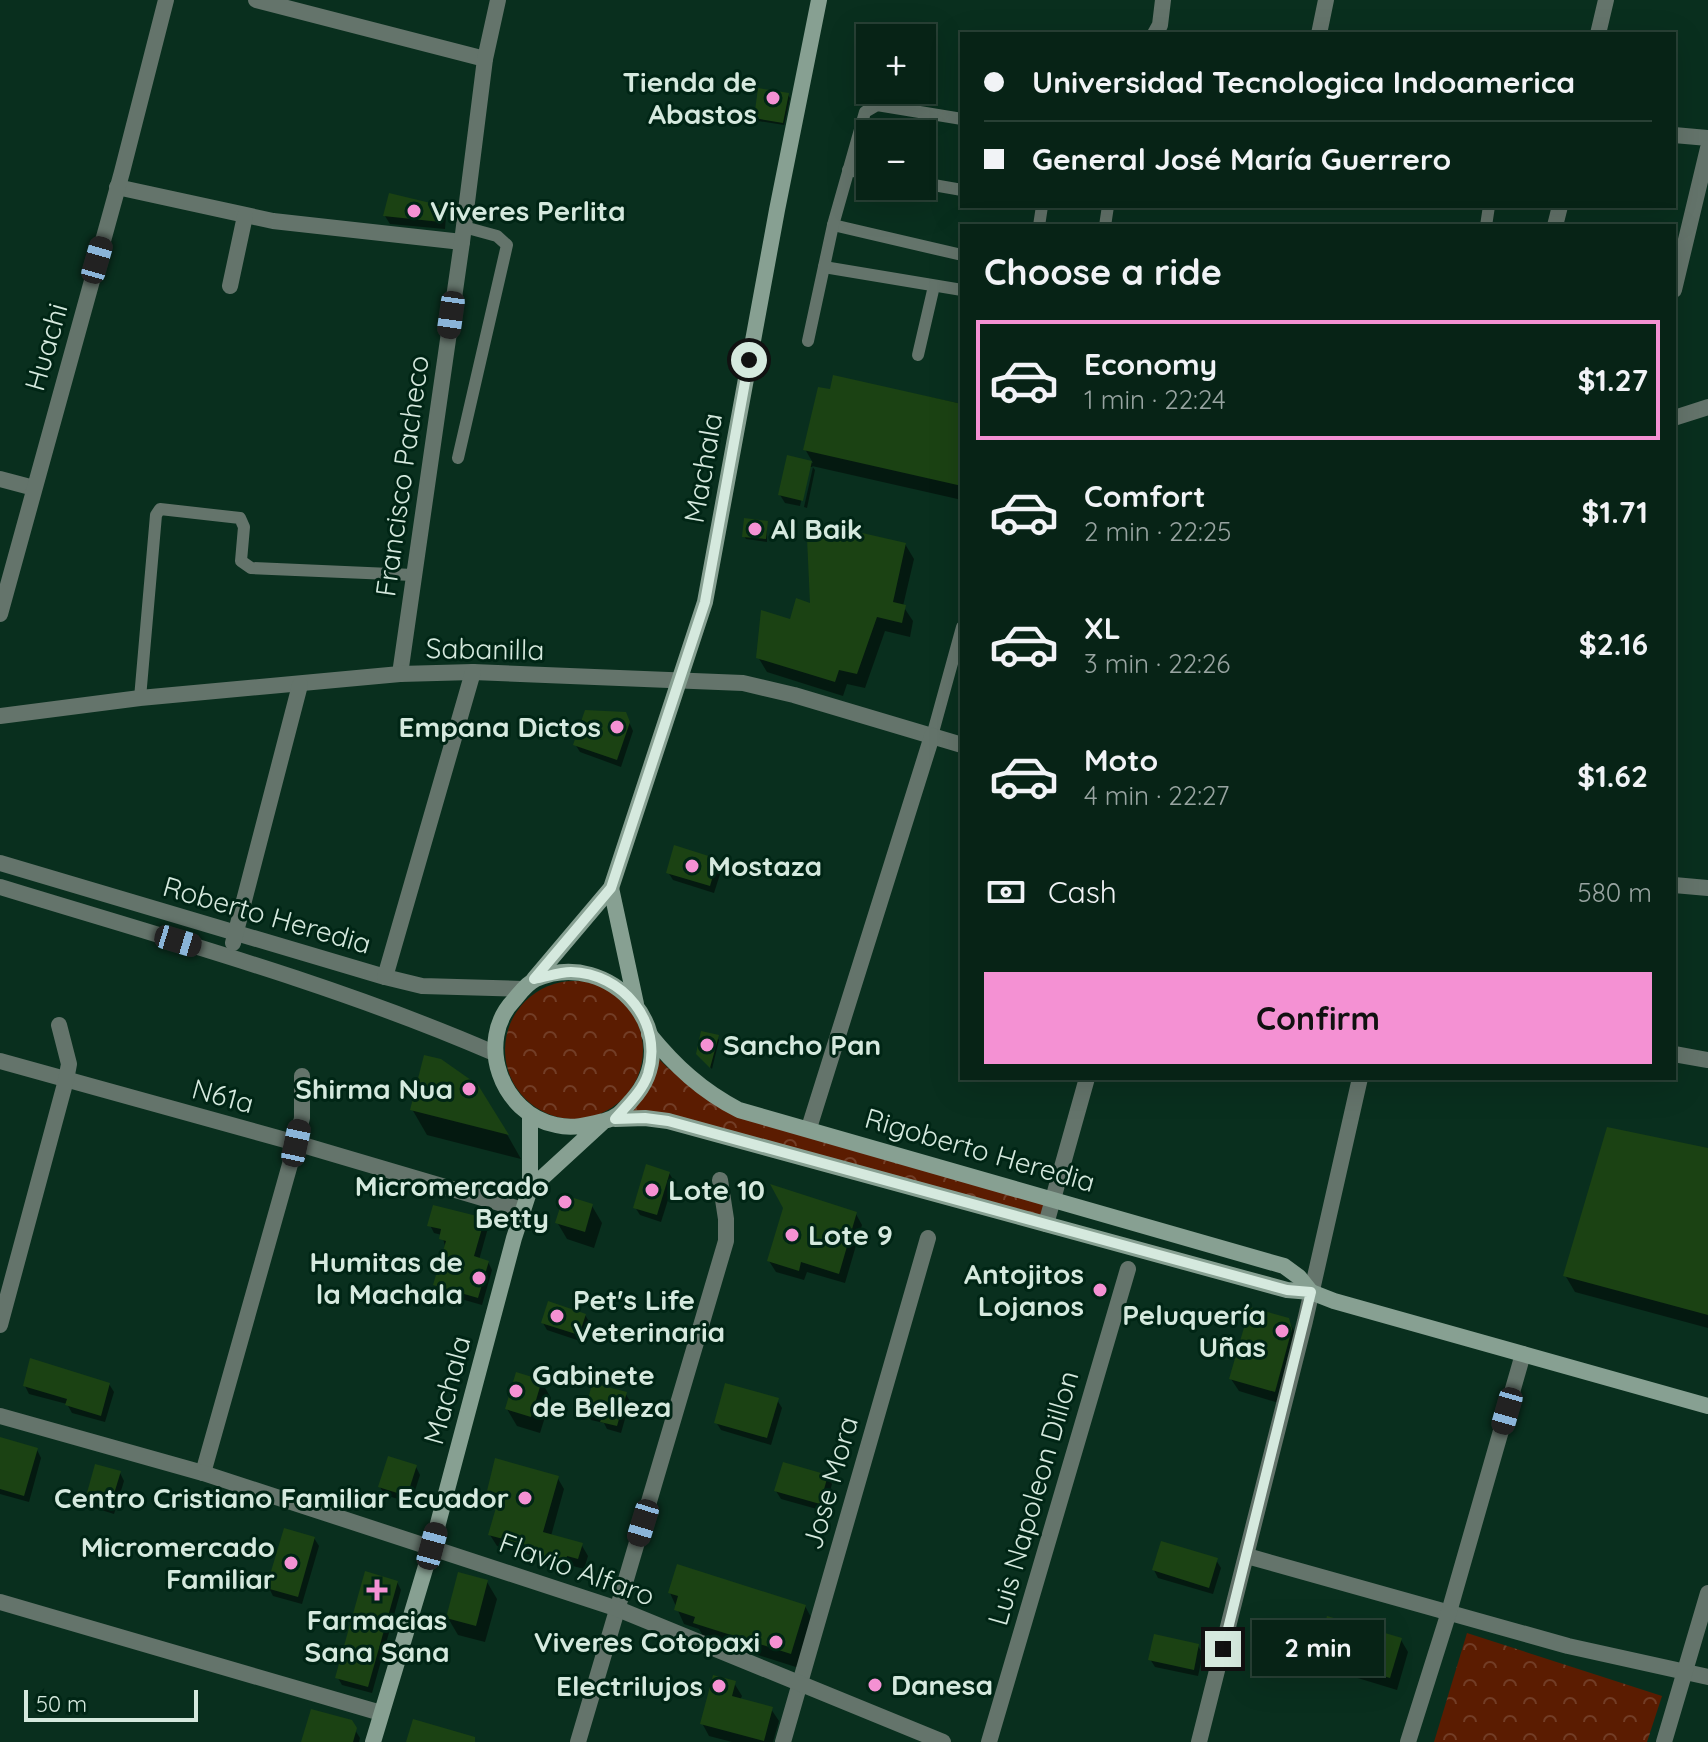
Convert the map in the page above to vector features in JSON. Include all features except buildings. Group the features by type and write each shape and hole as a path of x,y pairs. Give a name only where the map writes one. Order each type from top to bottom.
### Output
{"main road":[{"name":"Machala","path":"529,984 611,888 705,602 819,0"},
{"path":"611,888 636,1004"},
{"name":"Rigoberto Heredia","path":"529,984 568,972 594,975 617,986 636,1004 649,1034 675,1065 722,1102 739,1110 1284,1266 1299,1277 1311,1292"},
{"path":"529,984 507,1007 497,1029 494,1053 500,1077 512,1099 530,1115"},
{"name":"Rigoberto Heredia","path":"610,1120 637,1094 647,1075 651,1054 649,1034"},
{"name":"Machala","path":"373,1742 432,1546 530,1189 530,1115"},
{"name":"Rigoberto Heredia","path":"530,1115 554,1125 579,1127 610,1120 645,1118 668,1121 1287,1290 1311,1292 1708,1406"},
{"name":"Machala","path":"530,1189 610,1120"}],"street":[{"name":"Huachi","path":"0,614 166,0"},
{"path":"256,0 485,59"},
{"name":"Francisco Pacheco","path":"400,674 485,59 498,0"},
{"path":"1156,32 1163,0"},
{"path":"1319,32 1326,0"},
{"path":"1598,32 1606,0"},
{"path":"1676,135 1708,138"},
{"path":"1676,282 1708,148"},
{"path":"117,187 245,216 463,234"},
{"path":"230,286 245,216"},
{"path":"1676,417 1708,407"},
{"path":"0,479 34,488"},
{"path":"385,977 473,672"},
{"name":"Sabanilla","path":"0,716 140,698 400,674 473,672 743,683 960,744"},
{"path":"229,957 300,685"},
{"path":"809,1128 932,736"},
{"name":"Roberto Heredia","path":"0,863 235,934 422,986 529,984"},
{"path":"1676,885 1708,888"},
{"name":"Roberto Heredia","path":"0,887 375,1005 494,1053"},
{"path":"0,1325 66,1080 69,1064 59,1025"},
{"path":"1676,1054 1708,1060"},
{"name":"N61a","path":"0,1061 523,1210"},
{"path":"203,1473 296,1143 302,1118 302,1076"},
{"path":"1046,1224 1086,1080"},
{"path":"1199,1742 1247,1556 1360,1080"},
{"path":"578,1742 726,1241 720,1180"},
{"name":"Jose Mora","path":"783,1742 928,1238"},
{"name":"Luis Napoleon Dillon","path":"989,1742 1128,1269"},
{"path":"1408,1742 1523,1354"},
{"name":"Flavio Alfaro","path":"0,1416 203,1473 618,1609 943,1742"},
{"path":"1247,1556 1568,1646 1708,1677"},
{"path":"1664,1742 1708,1593"},
{"path":"0,1602 381,1713"}],"lane":[{"path":"808,341 833,225 865,112 877,105 960,119"},
{"path":"848,170 856,171"},
{"path":"936,185 960,190"},
{"path":"833,225 960,255"},
{"path":"458,458 507,245 497,236 463,234"},
{"path":"824,267 960,290"},
{"path":"918,355 934,286"},
{"path":"140,698 156,515 160,509 240,518 244,527 241,561 251,568 413,575"},
{"path":"932,736 960,634"}],"green space":[{"path":"574,981 600,986 623,1001 638,1024 643,1050 638,1076 623,1099 600,1114 574,1119 548,1114 525,1099 510,1076 505,1050 510,1024 525,1001 548,986"},
{"path":"656,1056 668,1068 727,1109 1047,1200 1040,1218 626,1112 647,1088"},
{"path":"1467,1633 1662,1696 1647,1742 1434,1742"}],"place":[{"name":"Tienda de Abastos","path":"773,98"},
{"name":"Viveres Perlita","path":"414,211"},
{"name":"Al Baik","path":"755,529"},
{"name":"Empana Dictos","path":"617,727"},
{"name":"Mostaza","path":"692,866"},
{"name":"Sancho Pan","path":"707,1045"},
{"name":"Shirma Nua","path":"469,1089"},
{"name":"Lote 10","path":"652,1190"},
{"name":"Micromercado Betty","path":"565,1202"},
{"name":"Lote 9","path":"792,1235"},
{"name":"Humitas de la Machala","path":"479,1278"},
{"name":"Antojitos Lojanos","path":"1100,1290"},
{"name":"Pet's Life Veterinaria","path":"557,1316"},
{"name":"Peluquería Uñas","path":"1282,1331"},
{"name":"Gabinete de Belleza","path":"516,1391"},
{"name":"Centro Cristiano Familiar Ecuador","path":"525,1498"},
{"name":"Micromercado Familiar","path":"291,1563"},
{"name":"Farmacias Sana Sana","path":"377,1590"},
{"name":"Viveres Cotopaxi","path":"776,1642"},
{"name":"Danesa","path":"875,1685"},
{"name":"Electrilujos","path":"719,1686"}],"route":[{"path":"749,360 705,602 611,888 534,979 568,972 594,975 617,986 636,1004 644,1017 651,1054 647,1075 637,1094 615,1119 668,1121 1287,1290 1311,1292 1223,1649"}]}
